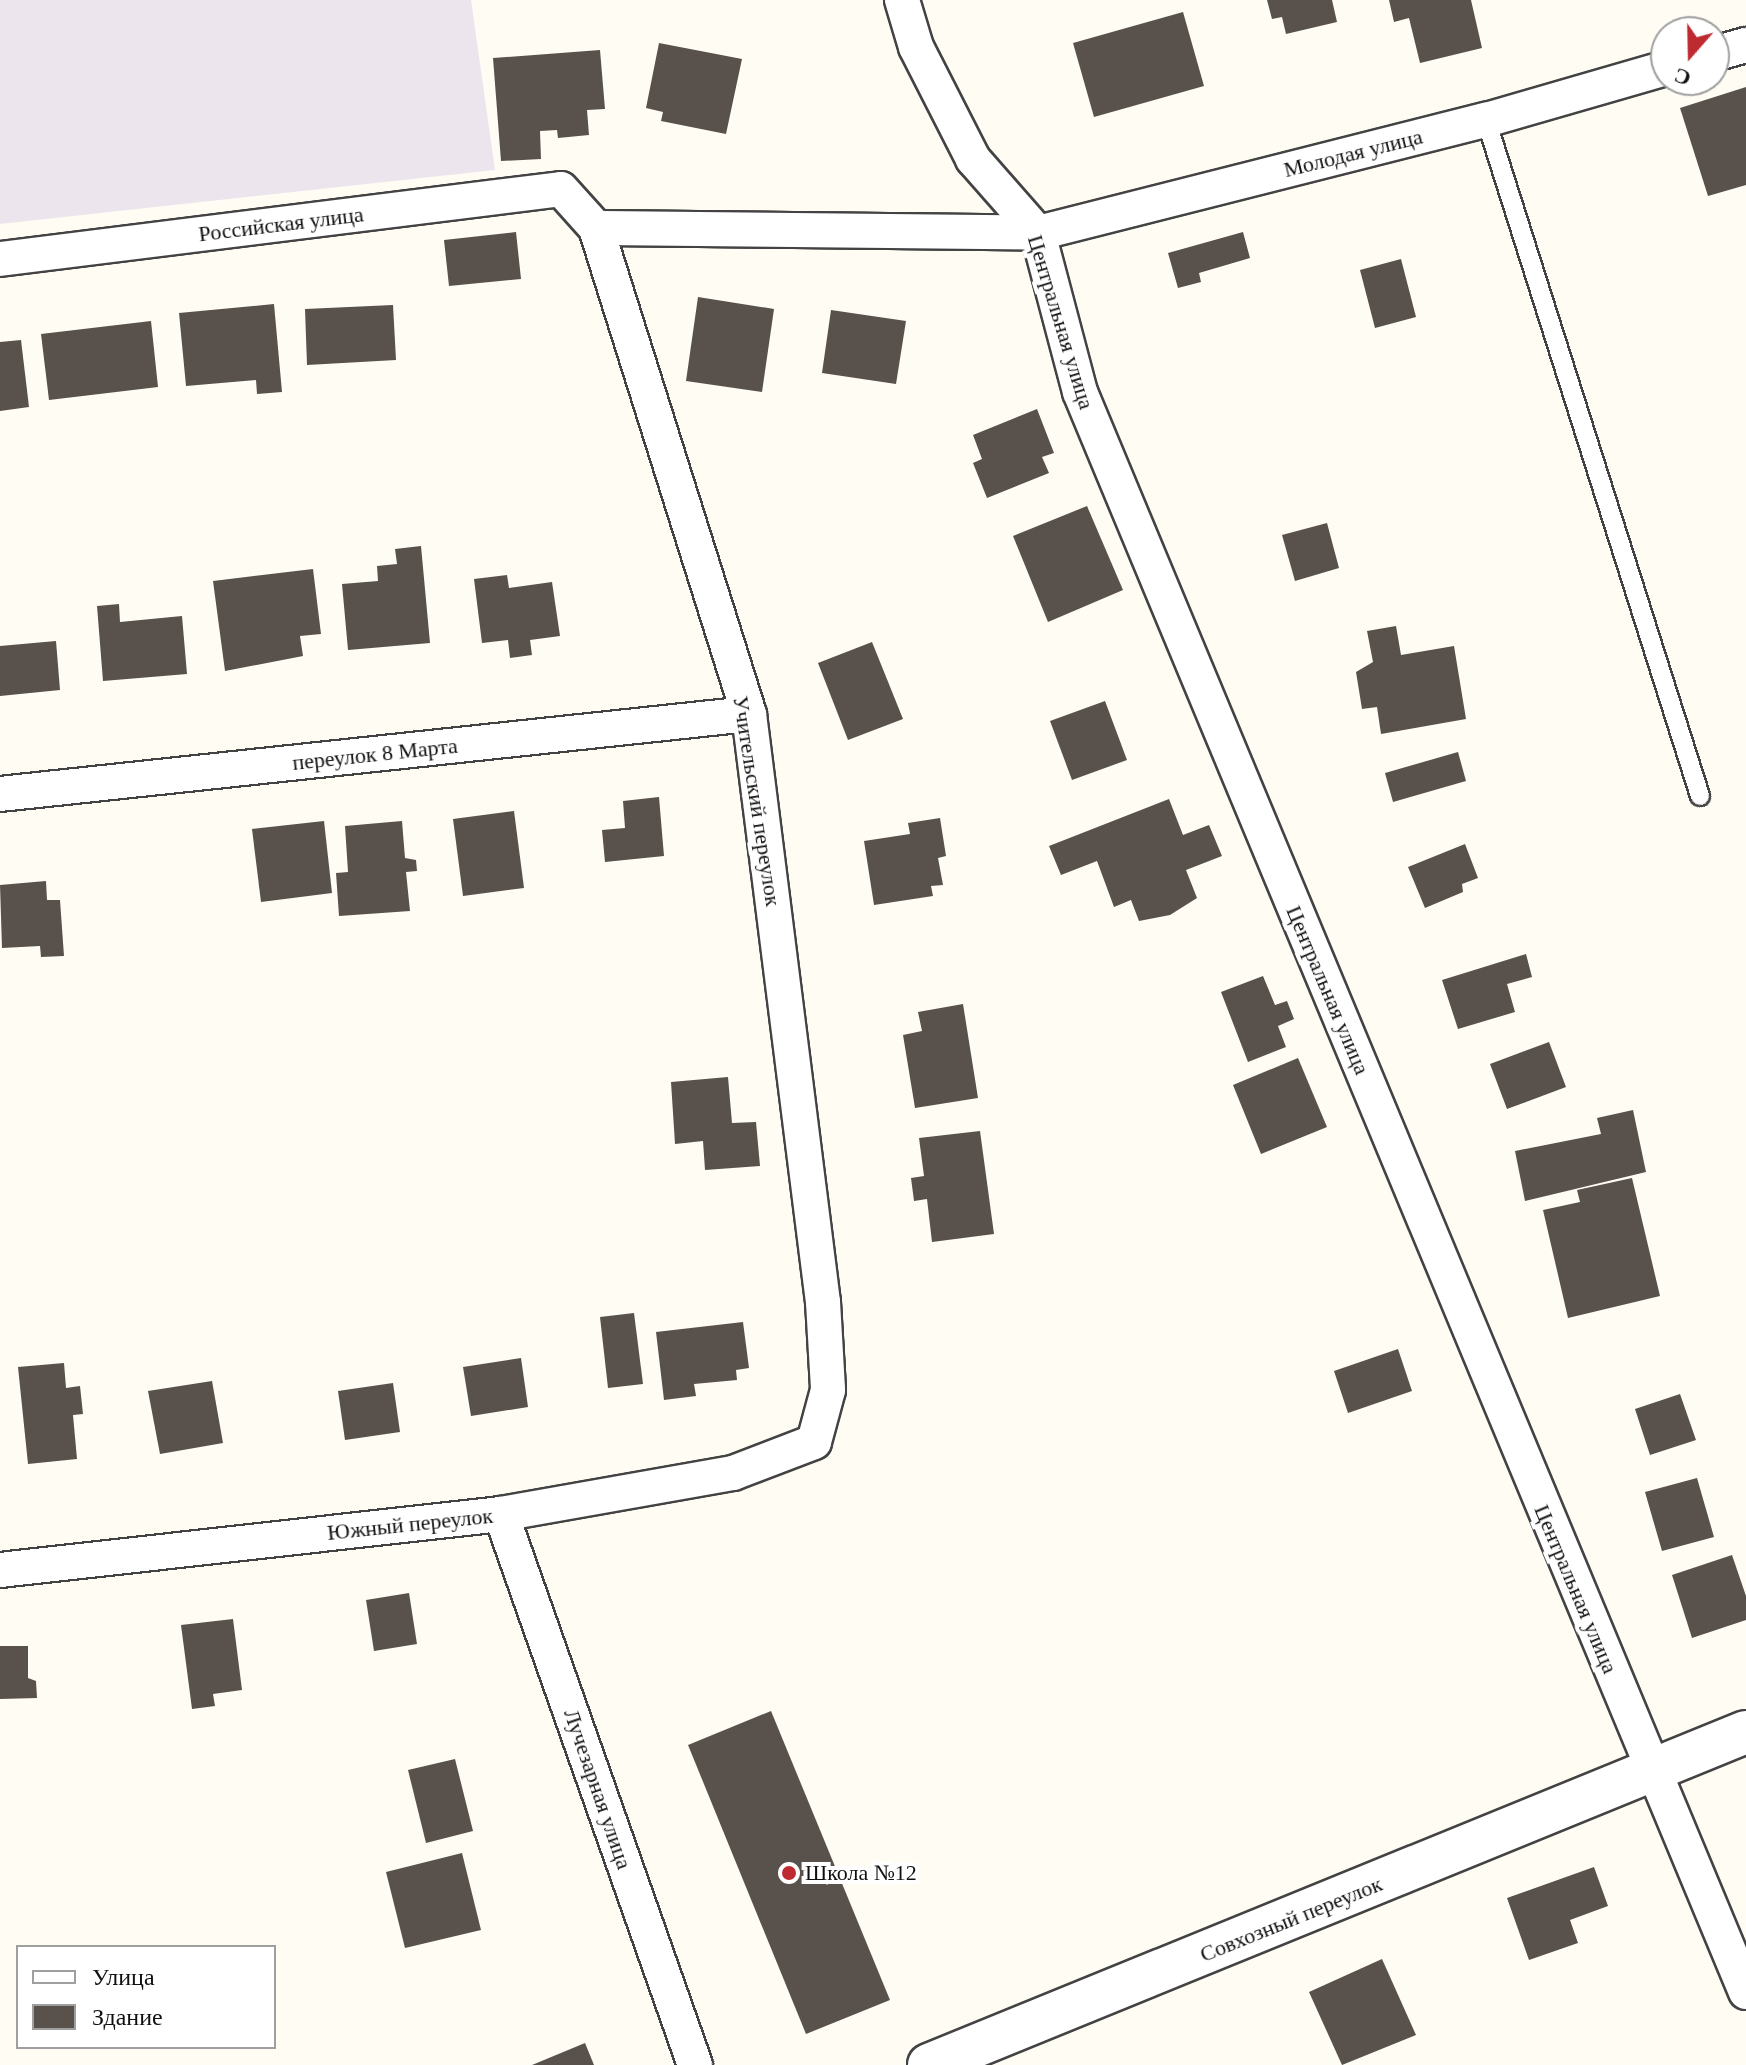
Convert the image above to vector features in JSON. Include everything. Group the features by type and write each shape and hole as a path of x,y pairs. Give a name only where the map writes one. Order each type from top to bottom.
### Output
{"street":[{"name":"Центральная улица","path":"902,0 916,47 973,159 1038,233 1080,392 1652,1773 1746,1992"},
{"name":"Молодая улица","path":"596,228 1038,233 1486,120 1650,73"},
{"name":"Учительский переулок","path":"561,189 596,228 749,714 823,1302 828,1390 814,1442"},
{"name":"Российская улица","path":"0,259 561,189"},
{"name":"переулок 8 Марта","path":"0,794 749,714"},
{"name":"Южный переулок","path":"0,1570 501,1514 733,1473 814,1442"},
{"name":"Лучезарная улица","path":"501,1514 695,2065"},
{"name":"Совхозный переулок","path":"929,2065 1652,1773 1746,1732"}],"lane":[{"path":"1486,120 1700,796"}],"shaded area":[{"path":"0,0 471,0 495,170 0,224"}],"building":[{"path":"1267,0 1332,0 1337,22 1286,34 1282,17 1272,19"},
{"path":"1389,0 1471,0 1482,48 1420,63 1409,18 1394,22"},
{"path":"1183,12 1204,86 1094,117 1073,43"},
{"path":"659,43 742,59 726,134 661,121 663,112 646,108"},
{"path":"600,50 605,109 587,110 589,135 558,138 557,130 540,131 541,159 501,161 493,58"},
{"path":"1746,87 1746,185 1708,196 1680,108 1718,96 1730,96 1730,92"},
{"path":"516,232 521,279 449,286 444,240"},
{"path":"1243,232 1250,258 1199,273 1201,282 1178,288 1168,253"},
{"path":"1401,259 1416,317 1375,328 1360,270"},
{"path":"698,297 774,309 762,392 686,381"},
{"path":"274,304 282,392 257,394 256,380 186,386 179,313"},
{"path":"393,305 396,360 307,365 305,309"},
{"path":"831,310 906,321 896,384 822,373"},
{"path":"151,321 158,387 49,400 41,334"},
{"path":"21,340 29,407 0,411 0,342"},
{"path":"1037,409 1054,453 1042,457 1049,473 987,498 973,463 982,459 973,435"},
{"path":"1087,506 1123,590 1048,622 1013,536"},
{"path":"1327,523 1339,568 1295,581 1282,535"},
{"path":"421,546 430,643 348,650 342,584 378,581 377,566 397,564 395,549"},
{"path":"313,569 321,634 300,636 303,656 225,671 213,581"},
{"path":"507,575 509,588 552,582 560,636 530,640 532,655 510,658 508,640 482,643 474,579"},
{"path":"119,604 120,622 182,616 187,674 103,681 97,606"},
{"path":"1396,626 1401,655 1454,646 1466,719 1381,734 1377,707 1362,709 1356,672 1373,662 1367,631"},
{"path":"56,641 60,690 0,696 0,646"},
{"path":"872,642 903,719 848,740 818,663"},
{"path":"1105,701 1127,760 1072,780 1050,721"},
{"path":"1458,752 1466,781 1393,802 1385,773"},
{"path":"659,797 664,856 605,862 602,830 625,828 623,801"},
{"path":"1169,799 1183,835 1209,825 1222,856 1186,870 1197,898 1170,915 1139,921 1131,900 1114,907 1097,861 1061,875 1049,846"},
{"path":"514,811 524,888 463,896 453,819"},
{"path":"940,818 946,856 938,858 943,885 931,886 933,896 874,905 864,841 910,834 908,823"},
{"path":"324,821 332,893 261,902 252,829"},
{"path":"402,821 405,858 416,860 417,871 406,872 410,911 339,916 336,873 348,872 345,826"},
{"path":"1465,844 1478,878 1462,884 1463,892 1425,908 1408,867"},
{"path":"46,881 47,900 60,900 64,956 41,957 40,946 2,948 0,885"},
{"path":"1526,954 1532,977 1507,984 1515,1012 1458,1029 1442,980"},
{"path":"1263,976 1275,1005 1287,1001 1294,1019 1278,1026 1286,1047 1248,1062 1221,992"},
{"path":"963,1004 978,1098 915,1108 903,1035 922,1031 918,1012"},
{"path":"1549,1042 1566,1087 1507,1109 1490,1064"},
{"path":"1298,1058 1327,1127 1261,1154 1233,1085"},
{"path":"728,1077 732,1123 756,1122 760,1166 705,1170 703,1141 675,1144 671,1082"},
{"path":"1633,1110 1646,1172 1525,1201 1515,1151 1601,1134 1597,1118"},
{"path":"980,1131 994,1234 932,1242 927,1199 914,1201 911,1178 924,1176 919,1138"},
{"path":"1632,1178 1660,1296 1568,1318 1543,1210 1580,1202 1577,1190"},
{"path":"634,1313 643,1384 608,1388 600,1317"},
{"path":"743,1322 749,1368 736,1370 737,1380 694,1384 696,1396 664,1400 656,1332"},
{"path":"1398,1349 1412,1391 1348,1413 1334,1371"},
{"path":"521,1358 528,1407 471,1416 463,1367"},
{"path":"64,1363 66,1388 80,1386 83,1414 73,1415 77,1459 28,1464 18,1367"},
{"path":"212,1381 223,1443 160,1454 148,1391"},
{"path":"393,1383 400,1432 345,1440 338,1391"},
{"path":"1680,1394 1696,1440 1650,1455 1635,1409"},
{"path":"1697,1478 1714,1537 1662,1551 1645,1492"},
{"path":"1732,1555 1746,1596 1746,1620 1692,1638 1672,1575"},
{"path":"409,1593 417,1644 374,1651 366,1600"},
{"path":"233,1619 242,1690 213,1694 215,1706 192,1709 181,1625"},
{"path":"0,1646 28,1646 28,1678 36,1681 37,1698 0,1699"},
{"name":"Школа №12","path":"771,1711 890,2000 806,2034 688,1745"},
{"path":"455,1759 473,1831 426,1843 408,1770"},
{"path":"462,1853 481,1930 405,1948 386,1872"},
{"path":"1594,1867 1608,1906 1570,1920 1578,1943 1529,1960 1507,1898"},
{"path":"1382,1959 1416,2035 1342,2065 1309,1992"},
{"path":"585,2043 594,2065 532,2065"}],"place":[{"name":"Школа №12","path":"789,1873"}]}
